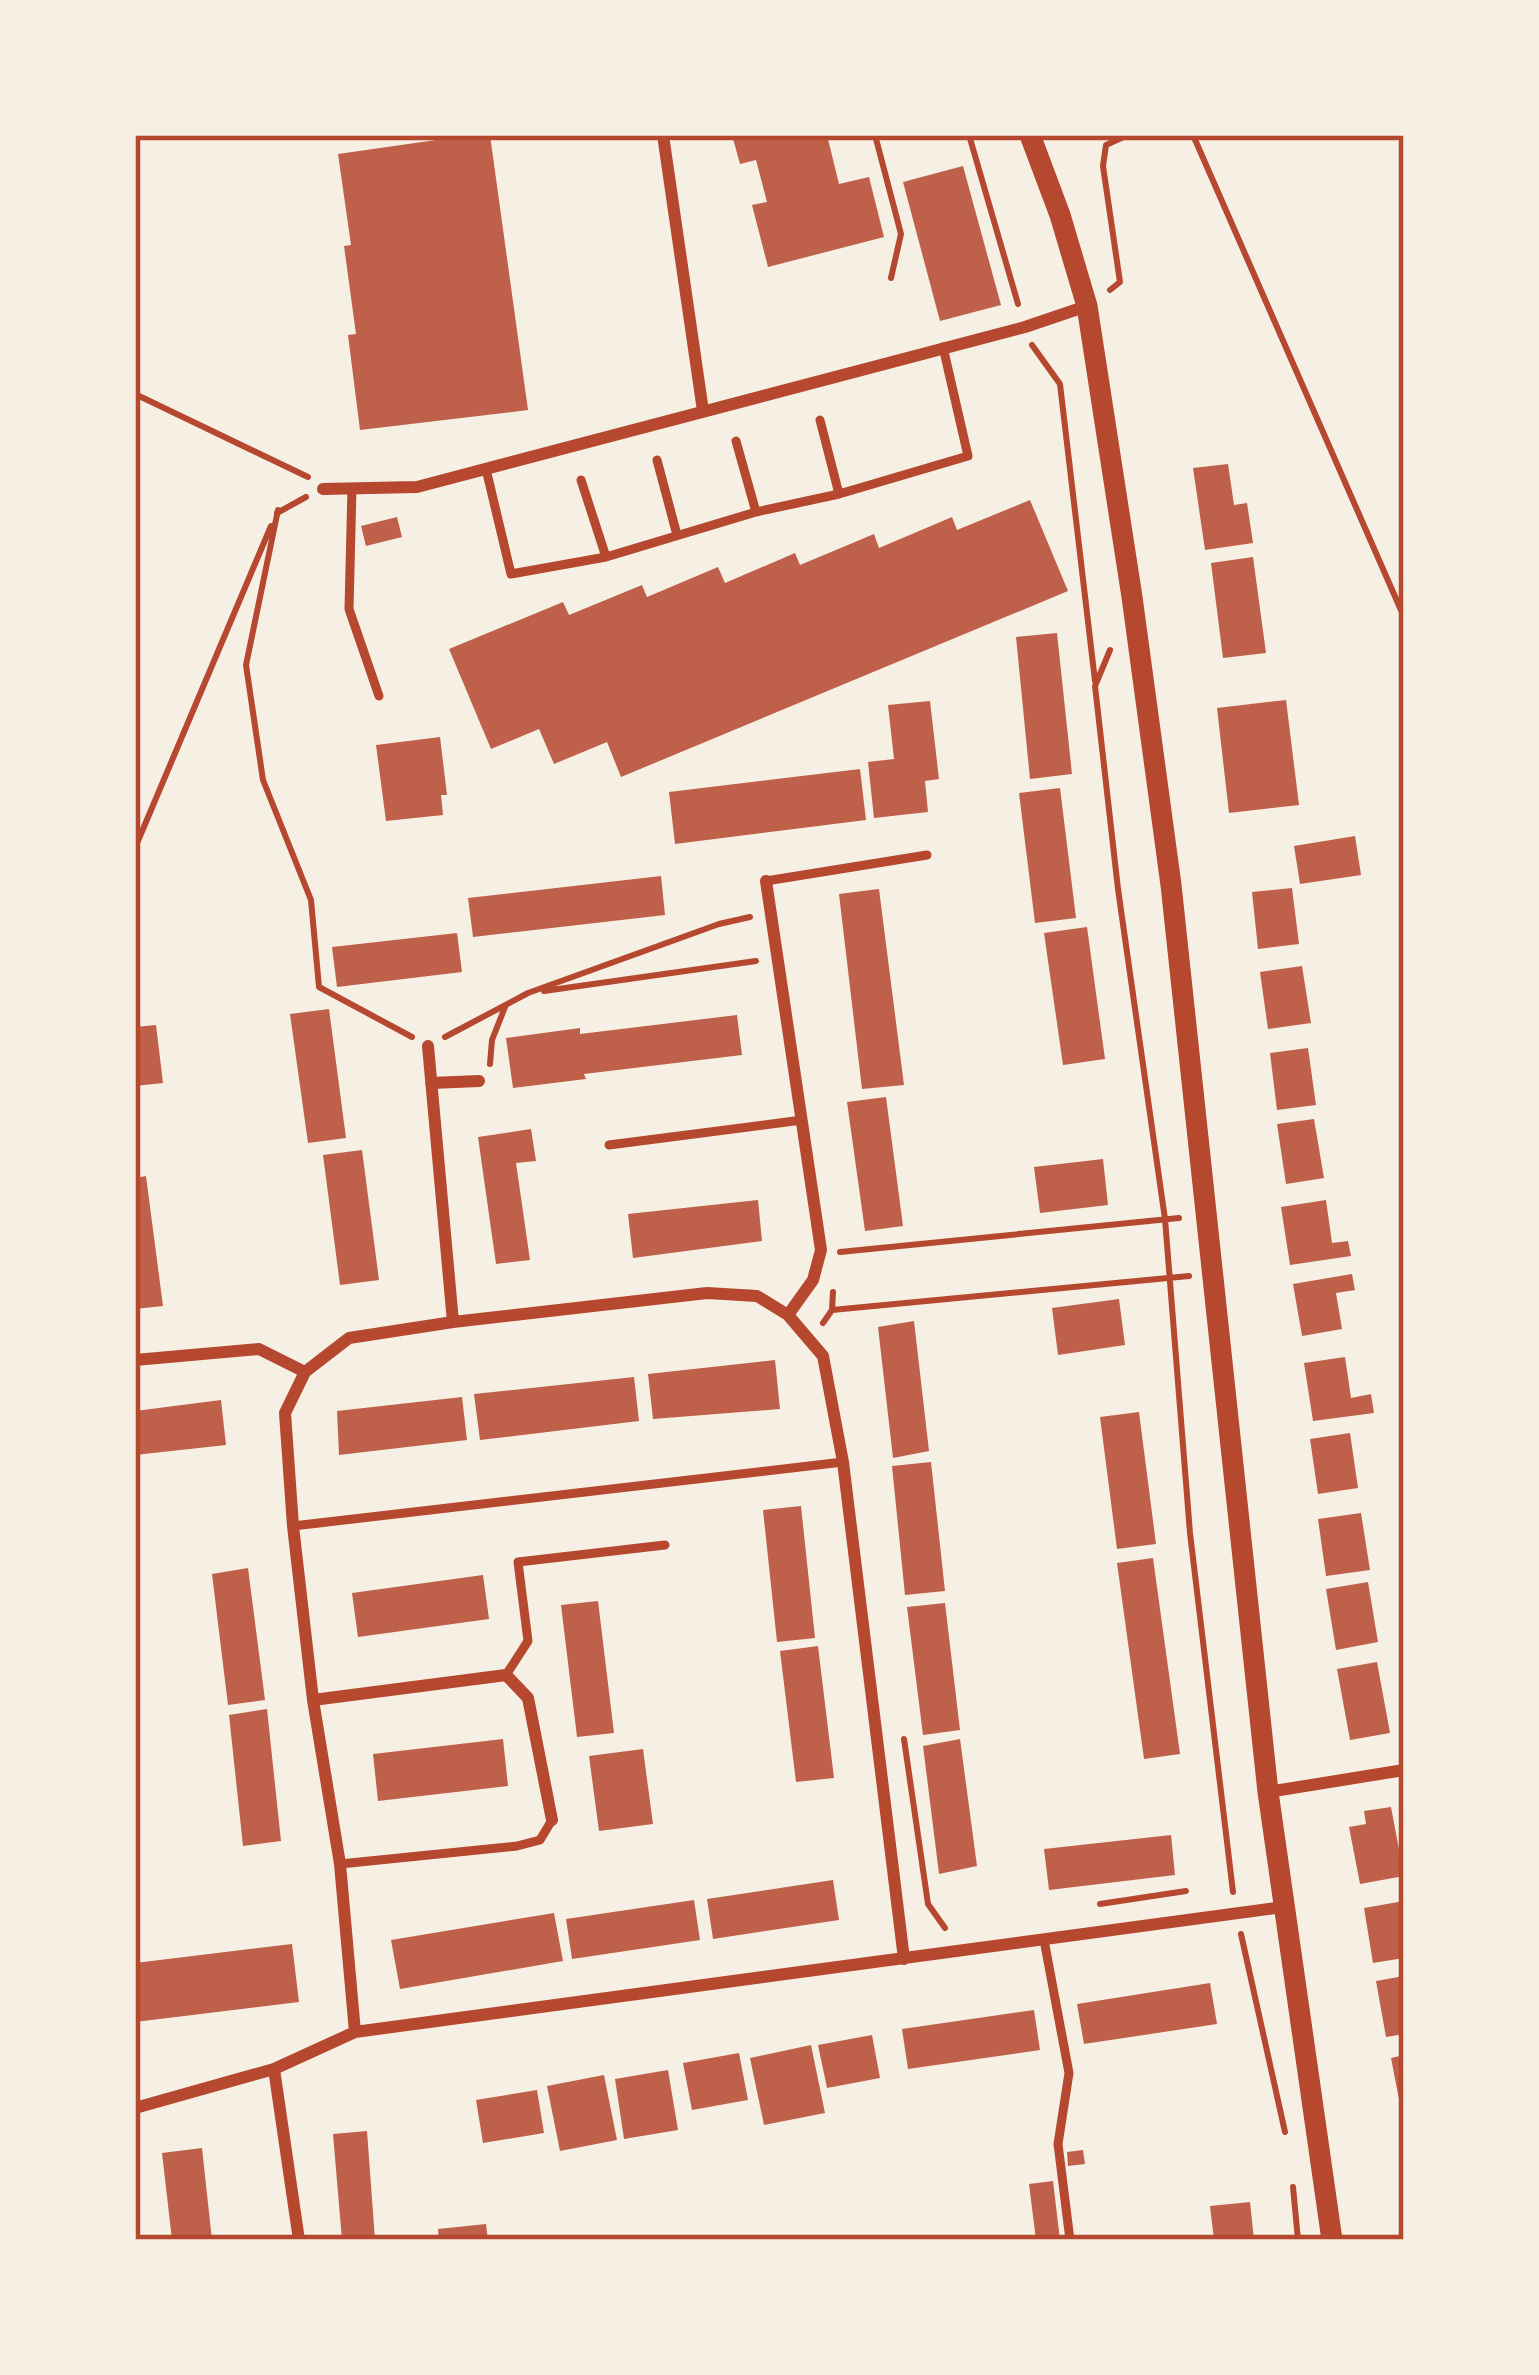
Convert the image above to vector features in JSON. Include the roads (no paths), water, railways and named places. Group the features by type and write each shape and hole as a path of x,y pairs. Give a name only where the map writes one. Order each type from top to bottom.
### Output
{"street":[{"path":"663,135 703,411"},
{"path":"1030,135 1087,306 1132,597 1172,885 1268,1792 1332,2240"},
{"path":"323,488 417,488 1025,327 1087,306"},
{"path":"766,881 821,1250 812,1280 788,1315"},
{"path":"428,1046 453,1322"},
{"path":"431,1083 486,1080"},
{"path":"355,2032 340,1864 313,1700 293,1526 285,1413 305,1372 349,1338 453,1322 707,1293 757,1296 788,1315 823,1356 843,1462 904,1959"},
{"path":"135,1360 259,1349 305,1372"},
{"path":"313,1700 506,1675 528,1698 552,1820"},
{"path":"1268,1792 1404,1770"},
{"path":"135,2108 274,2069 355,2032 1283,1907"},
{"path":"274,2069 298,2240"}],"lane":[{"path":"486,469 511,574 606,557 968,456 944,347"},
{"path":"820,420 839,494"},
{"path":"736,441 756,512"},
{"path":"657,460 677,535"},
{"path":"580,481 606,557"},
{"path":"352,488 350,609 379,696"},
{"path":"766,881 928,856"},
{"path":"609,1145 802,1120"},
{"path":"293,1526 843,1462"},
{"path":"506,1675 528,1641 518,1562 665,1545"},
{"path":"340,1864 517,1846 540,1840 552,1820"},
{"path":"1044,1940 1069,2073 1058,2144 1070,2240"}]}
